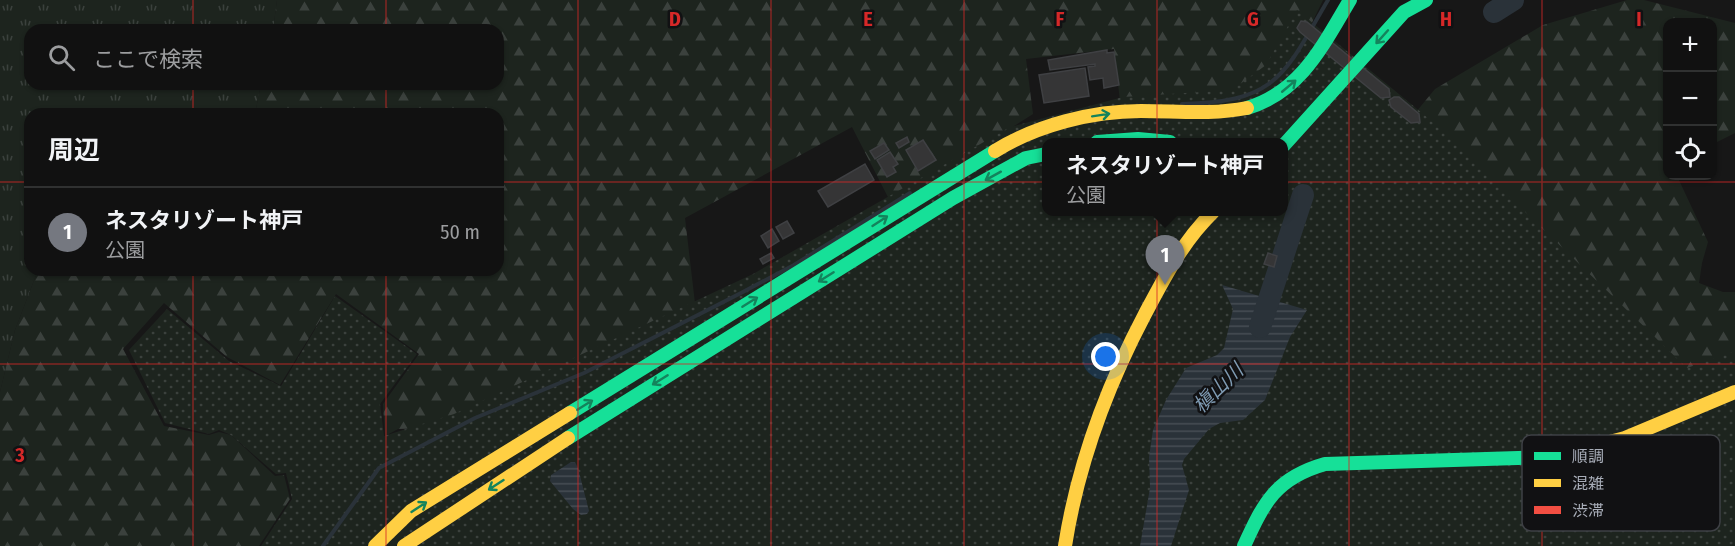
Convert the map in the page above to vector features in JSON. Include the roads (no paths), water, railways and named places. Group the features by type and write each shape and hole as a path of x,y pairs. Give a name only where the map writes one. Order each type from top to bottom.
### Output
{"street":[{"path":"375,546 411,511 1006,144 1078,118 1119,112 1240,112 1266,102 1286,89 1304,72 1350,0"},
{"path":"1288,141 1404,12 1426,0"},
{"path":"404,546 606,413 953,198 1026,158 1042,155"},
{"path":"1065,546 1078,466 1116,371 1172,264 1202,221 1208,216"},
{"path":"1631,435 1735,392"},
{"path":"1244,546 1264,502 1276,485 1307,468 1325,464 1522,458"}],"water":[{"path":"1222,285 1307,310 1290,337 1265,400 1243,420 1220,423 1209,429 1184,459 1182,465 1189,490 1171,546 1140,546 1150,488 1149,457 1153,430 1166,400 1186,368 1217,355 1224,348 1233,309"},
{"path":"571,462 575,462 578,468 589,511 587,514 581,515 573,509 550,481 551,475"}],"waterway":[{"path":"1182,104 1214,102 1259,90 1288,65 1328,0"},
{"name":"槇山川","path":"1494,12 1513,0"},
{"path":"323,546 379,468 475,418 584,373 741,293 794,265 910,193"},
{"name":"槇山川","path":"1260,327 1303,195"}],"place":[{"name":"ネスタリゾート神戸","path":"1165,285"}]}
